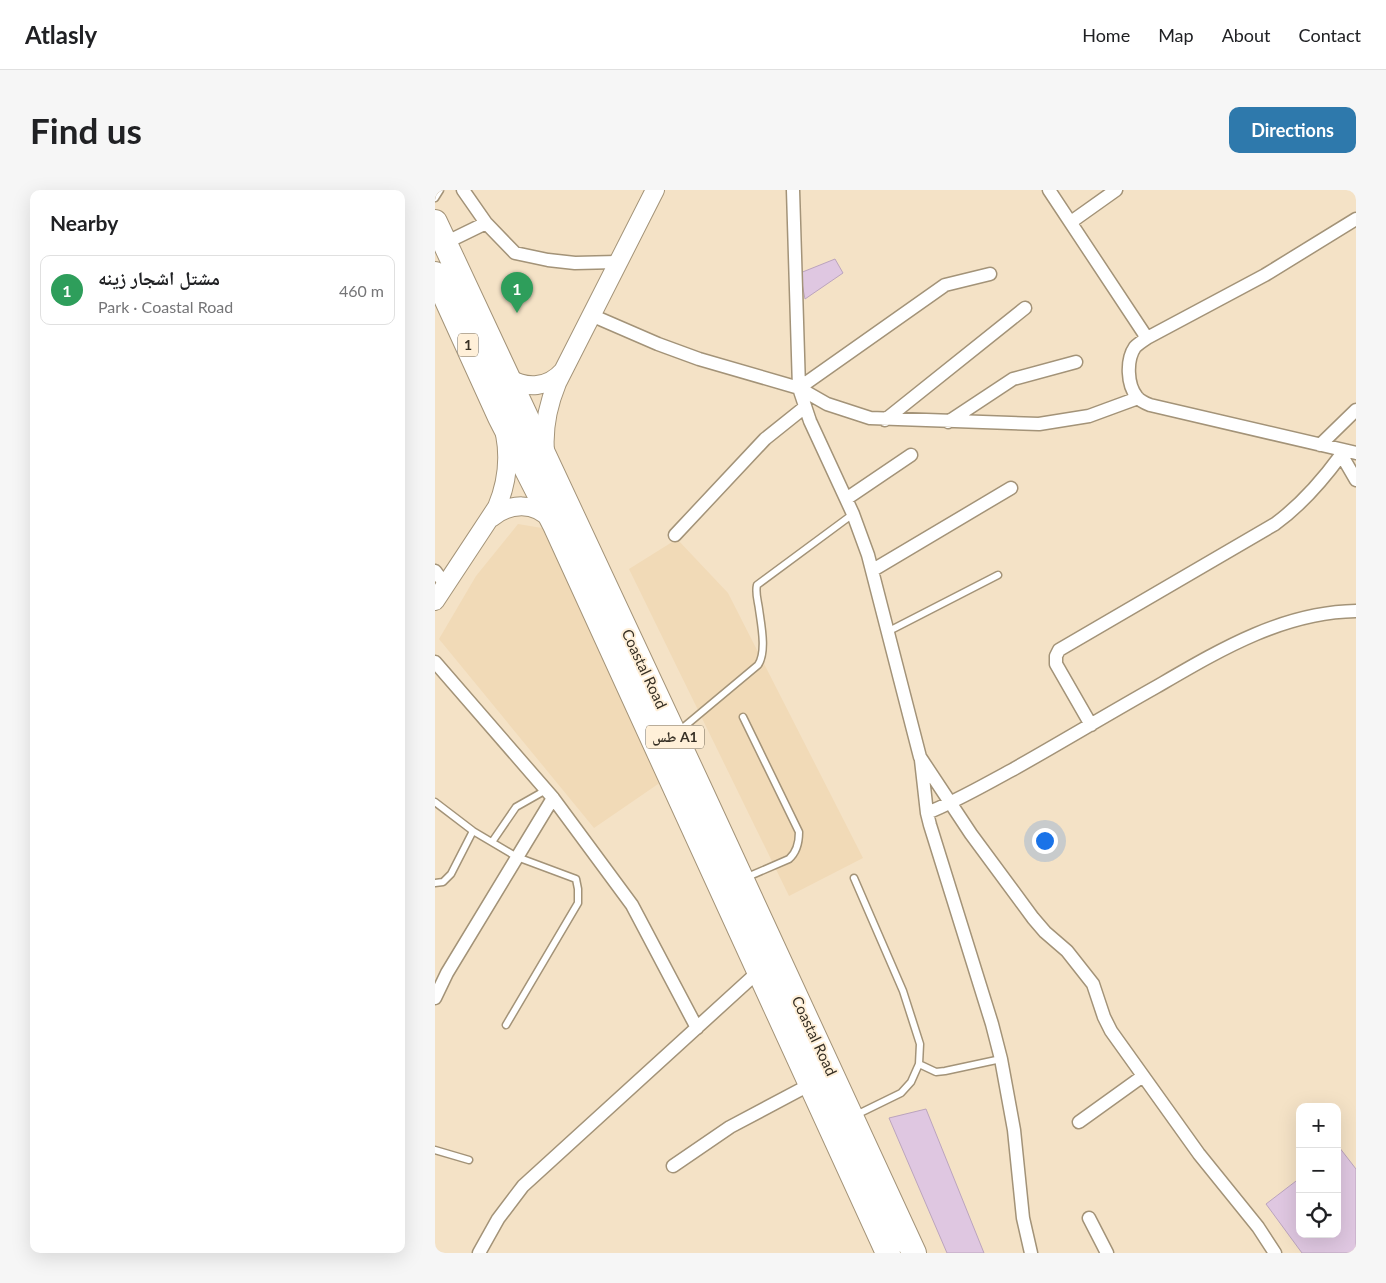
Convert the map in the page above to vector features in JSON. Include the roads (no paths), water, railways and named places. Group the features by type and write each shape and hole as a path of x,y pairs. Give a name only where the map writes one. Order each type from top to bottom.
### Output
{"highway":[{"name":"Coastal Road","path":"435,222 914,1253"},
{"name":"Coastal Road","path":"438,287 499,417 555,525 888,1253"}],"main road":[{"path":"545,458 544,442 552,397 617,262 655,190"},
{"path":"508,378 516,383 534,386 551,381 565,369"},
{"path":"435,601 440,578 490,518 502,495 507,469 507,442 499,417"},
{"path":"490,518 504,509 520,506 536,509 555,525"}],"street":[{"path":"463,190 485,223 515,253 575,263 617,262"},
{"path":"793,190 799,388 805,407 853,514 873,570 920,757 927,813 1001,1059 1014,1130 1023,1218 1031,1253"},
{"path":"1049,190 1147,338"},
{"path":"1071,222 1116,190"},
{"path":"1356,219 1265,274 1147,338 1135,347 1130,358 1129,374 1131,387 1138,398 1150,405 1320,445 1340,452 1356,453"},
{"path":"445,243 485,223"},
{"path":"799,388 945,285 990,274"},
{"path":"885,420 1025,308"},
{"path":"591,315 658,344 799,388 827,404 869,418 1039,424 1089,416 1138,398"},
{"path":"948,422 1013,380 1076,362"},
{"path":"675,535 765,439 805,407"},
{"path":"1320,445 1356,410"},
{"path":"1340,452 1356,480"},
{"path":"1091,724 1056,664 1056,656 1059,650 1288,515 1309,495 1340,452"},
{"path":"845,499 911,455"},
{"path":"873,570 1011,488"},
{"path":"927,813 950,804 1227,646 1302,617 1330,612 1356,611"},
{"path":"435,662 549,794 632,905 697,1028"},
{"path":"920,757 950,804 1033,918 1045,932 1067,951 1093,984 1104,1017 1111,1031 1199,1154 1258,1227 1275,1253"},
{"path":"435,998 447,973 517,857 549,794"},
{"path":"479,1253 498,1219 523,1186 759,972"},
{"path":"1079,1122 1143,1076"},
{"path":"673,1166 730,1127 811,1084"},
{"path":"1089,1218 1107,1253"}],"lane":[{"path":"435,198 440,190"},
{"path":"674,735 761,661 763,638 756,593 757,585 853,514"},
{"path":"889,631 998,575"},
{"path":"741,879 789,859 795,854 799,841 799,832 743,717"},
{"path":"492,842 517,807 549,794"},
{"path":"435,802 473,831 517,857 576,879 578,903 506,1025"},
{"path":"435,883 443,882 451,874 473,831"},
{"path":"852,1117 901,1093 911,1082 919,1064 919,1044 903,991 854,878"},
{"path":"919,1064 936,1072 1001,1059"},
{"path":"435,1150 469,1160"}],"place":[{"name":"مشتل اشجار زينه","path":"517,313"}]}
